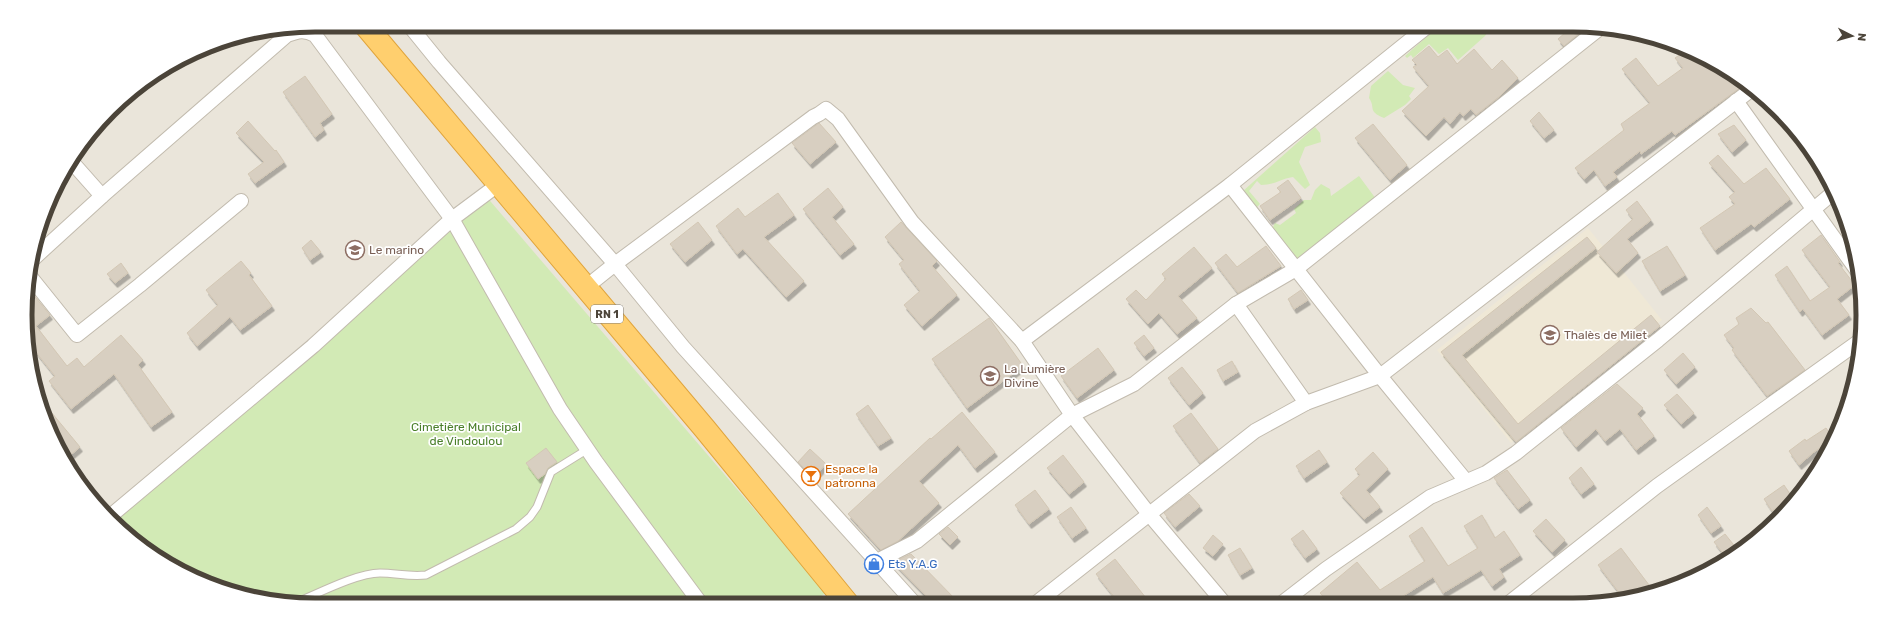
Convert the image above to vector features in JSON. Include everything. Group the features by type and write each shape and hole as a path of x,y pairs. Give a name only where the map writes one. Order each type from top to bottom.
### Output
{"highway":[{"name":"RN 1","path":"371,32 705,429 837,598"}],"street":[{"path":"309,32 315,35 452,219 560,409 697,598"},
{"path":"415,32 615,264 683,347 910,598"},
{"path":"1022,341 1230,185 1420,32"},
{"path":"39,254 102,196 287,35 292,33"},
{"path":"877,561 917,540 1072,416 1134,384 1236,304 1296,269 1594,33"},
{"path":"1043,598 1255,431 1306,403 1380,376 1748,92"},
{"path":"1736,101 1851,262"},
{"path":"585,288 615,264 813,117 826,109 838,119 912,222 1022,341 1072,416 1149,514 1220,598"},
{"path":"75,166 102,196"},
{"path":"113,513 313,346 452,219 499,184"},
{"path":"1230,185 1380,376 1466,481"},
{"path":"1288,598 1326,569 1430,497 1486,473 1516,453 1658,340 1829,196"},
{"path":"34,281 77,335 241,201"},
{"path":"1236,304 1306,403"},
{"path":"1515,598 1657,486 1854,344"}],"lane":[{"path":"308,598 364,575 380,573 410,576 426,575 516,529 530,517 537,508 551,472 588,449"}],"shaded area":[{"path":"1573,32 1610,34 1628,37 1664,47 1698,61 1714,70 1745,90 1760,102 1786,128 1798,143 1827,190 1841,224 1851,260 1854,278 1856,315 1854,352 1851,370 1841,406 1827,440 1818,456 1798,487 1786,502 1760,528 1730,550 1698,569 1664,583 1628,593 1610,596 1573,598 315,598 278,596 260,593 224,583 190,569 173,560 128,528 102,502 90,487 61,440 47,406 37,370 34,352 32,315 34,278 37,260 47,224 61,190 70,173 102,128 128,102 173,70 190,61 224,47 260,37 296,33"},
{"name":"Thalès de Milet","path":"1588,228 1662,320 1511,443 1437,350"}],"green space":[{"path":"1432,32 1487,33 1458,60 1448,48 1439,54 1429,44 1413,58 1411,55 1407,58 1405,56"},
{"path":"1388,71 1403,85 1415,88 1409,96 1411,99 1405,105 1384,118 1375,113 1369,98 1371,86"},
{"path":"1315,127 1320,133 1321,142 1305,147 1299,162 1310,185 1305,189 1293,177 1266,185 1261,185 1257,181 1249,191 1260,204 1257,207 1260,211 1255,213 1243,191"},
{"path":"1359,176 1379,203 1296,263 1289,248 1271,231 1275,223 1280,225 1296,213 1294,209 1304,200 1311,200 1315,190 1321,184 1330,189 1331,196"},
{"name":"Cimetière Municipal de Vindoulou","path":"485,195 826,593 818,598 315,598 278,596 260,593 224,583 190,569 173,560 143,540 115,515"}],"building":[{"path":"1566,32 1580,32 1564,46 1558,39"},
{"path":"1429,46 1438,57 1447,50 1457,64 1474,49 1492,70 1502,60 1518,78 1500,96 1476,115 1471,109 1463,116 1460,112 1450,124 1444,117 1426,136 1402,111 1429,86 1413,67 1417,65 1412,60"},
{"path":"1681,54 1698,61 1741,87 1675,135 1672,131 1641,154 1640,151 1613,172 1617,177 1605,186 1594,170 1584,179 1575,168 1624,130 1621,124 1650,103 1622,69 1636,58 1658,86 1683,68 1675,58"},
{"path":"305,76 332,114 320,123 324,130 315,137 283,92"},
{"path":"1539,112 1554,130 1544,138 1530,121"},
{"path":"248,121 275,151 276,150 284,162 255,183 248,174 264,162 236,133"},
{"path":"819,123 836,142 810,164 792,143"},
{"path":"1373,124 1407,165 1390,180 1355,138"},
{"path":"1734,125 1746,140 1732,152 1718,134"},
{"path":"1718,155 1744,184 1766,168 1790,199 1754,227 1751,224 1715,250 1700,228 1735,204 1729,197 1735,192 1709,163"},
{"path":"1288,180 1301,198 1270,220 1260,206 1281,192 1277,188"},
{"path":"828,188 843,207 832,217 854,244 840,255 803,209"},
{"path":"778,193 794,215 764,237 804,281 786,297 743,249 737,254 716,226 738,208 745,217"},
{"path":"1637,201 1651,220 1627,239 1638,253 1616,273 1597,252 1633,219 1626,210"},
{"path":"698,222 712,240 685,262 670,244"},
{"path":"901,222 937,261 932,266 957,295 922,326 904,305 920,291 899,264 904,260 885,237"},
{"path":"1821,235 1840,262 1838,263 1854,284 1837,299 1849,315 1822,335 1803,309 1800,312 1775,275 1787,266 1810,301 1830,287 1802,250"},
{"path":"1587,237 1596,248 1462,355 1518,424 1651,315 1660,326 1516,442 1441,352"},
{"path":"311,240 321,252 310,260 302,248"},
{"path":"1266,246 1281,266 1238,293 1215,263 1226,254 1237,267"},
{"path":"1667,246 1685,275 1660,291 1642,261"},
{"path":"1194,247 1212,268 1178,296 1197,318 1177,334 1159,313 1148,324 1126,299 1136,290 1146,300 1166,279 1162,274"},
{"path":"241,261 251,273 249,275 272,306 240,330 230,317 197,346 187,333 218,305 206,290"},
{"path":"121,263 128,273 115,283 107,274"},
{"path":"1301,290 1308,300 1294,309 1288,299"},
{"path":"33,294 50,315 36,326 67,366 77,358 84,367 121,335 143,360 138,365 172,412 151,427 114,374 71,409 49,381 55,376 34,350 32,315"},
{"path":"1751,308 1766,323 1768,322 1805,370 1767,396 1732,350 1734,348 1724,335 1739,324 1736,318"},
{"path":"989,318 1023,366 967,408 932,359"},
{"path":"1144,335 1154,348 1144,356 1134,343"},
{"path":"1098,348 1114,370 1077,398 1061,376"},
{"path":"1683,353 1695,367 1676,384 1664,370"},
{"path":"1232,361 1238,372 1223,381 1217,370"},
{"path":"1182,367 1203,393 1189,405 1168,378"},
{"path":"1617,384 1643,408 1637,414 1654,436 1636,450 1620,429 1605,441 1596,429 1576,447 1561,428"},
{"path":"1677,394 1694,413 1681,424 1664,405"},
{"path":"868,405 891,438 878,446 856,414"},
{"path":"48,408 80,447 70,456 61,440"},
{"path":"962,412 995,452 975,468 958,445 919,481 939,503 898,541 881,550 848,514 930,438 931,439"},
{"path":"1191,413 1218,449 1200,463 1173,426"},
{"path":"1826,428 1830,433 1824,445 1799,465 1789,451 1805,439 1806,441"},
{"path":"546,448 557,462 548,468 545,474 538,479 526,463"},
{"path":"810,449 826,464 813,478 798,462"},
{"path":"1319,450 1327,462 1304,478 1296,466"},
{"path":"1373,452 1388,469 1366,490 1380,507 1364,519 1340,493 1360,475 1355,469"},
{"path":"1063,455 1084,482 1069,494 1047,468"},
{"path":"1581,467 1594,484 1581,494 1569,478"},
{"path":"1507,470 1530,500 1518,509 1494,478"},
{"path":"1784,485 1791,496 1787,500 1772,511 1764,499"},
{"path":"1035,490 1049,509 1029,524 1015,505"},
{"path":"1189,494 1200,506 1175,527 1164,513"},
{"path":"1071,507 1086,528 1072,538 1057,517"},
{"path":"1707,507 1721,526 1711,533 1698,515"},
{"path":"1482,515 1495,538 1504,531 1520,555 1499,569 1504,577 1492,586 1481,570 1443,593 1433,577 1400,598 1324,598 1320,593 1357,562 1380,590 1425,561 1409,536 1422,527 1448,566 1478,548 1464,526"},
{"path":"1546,519 1565,540 1552,552 1533,531"},
{"path":"948,527 958,537 950,545 939,534"},
{"path":"1303,530 1317,549 1305,558 1291,539"},
{"path":"1725,534 1735,547 1724,554 1714,542"},
{"path":"1213,535 1223,544 1213,556 1203,548"},
{"path":"1240,548 1252,568 1240,575 1228,555"},
{"path":"1621,548 1649,585 1645,588 1620,594 1598,565"},
{"path":"911,554 954,598 928,598 893,562"},
{"path":"1115,559 1146,598 1115,598 1096,574"}],"place":[{"name":"Le marino","path":"355,250"},
{"name":"Thalès de Milet","path":"1550,335"},
{"name":"La Lumière Divine","path":"990,376"},
{"name":"Espace la patronna","path":"811,476"},
{"name":"Ets Y.A.G","path":"874,564"}]}
